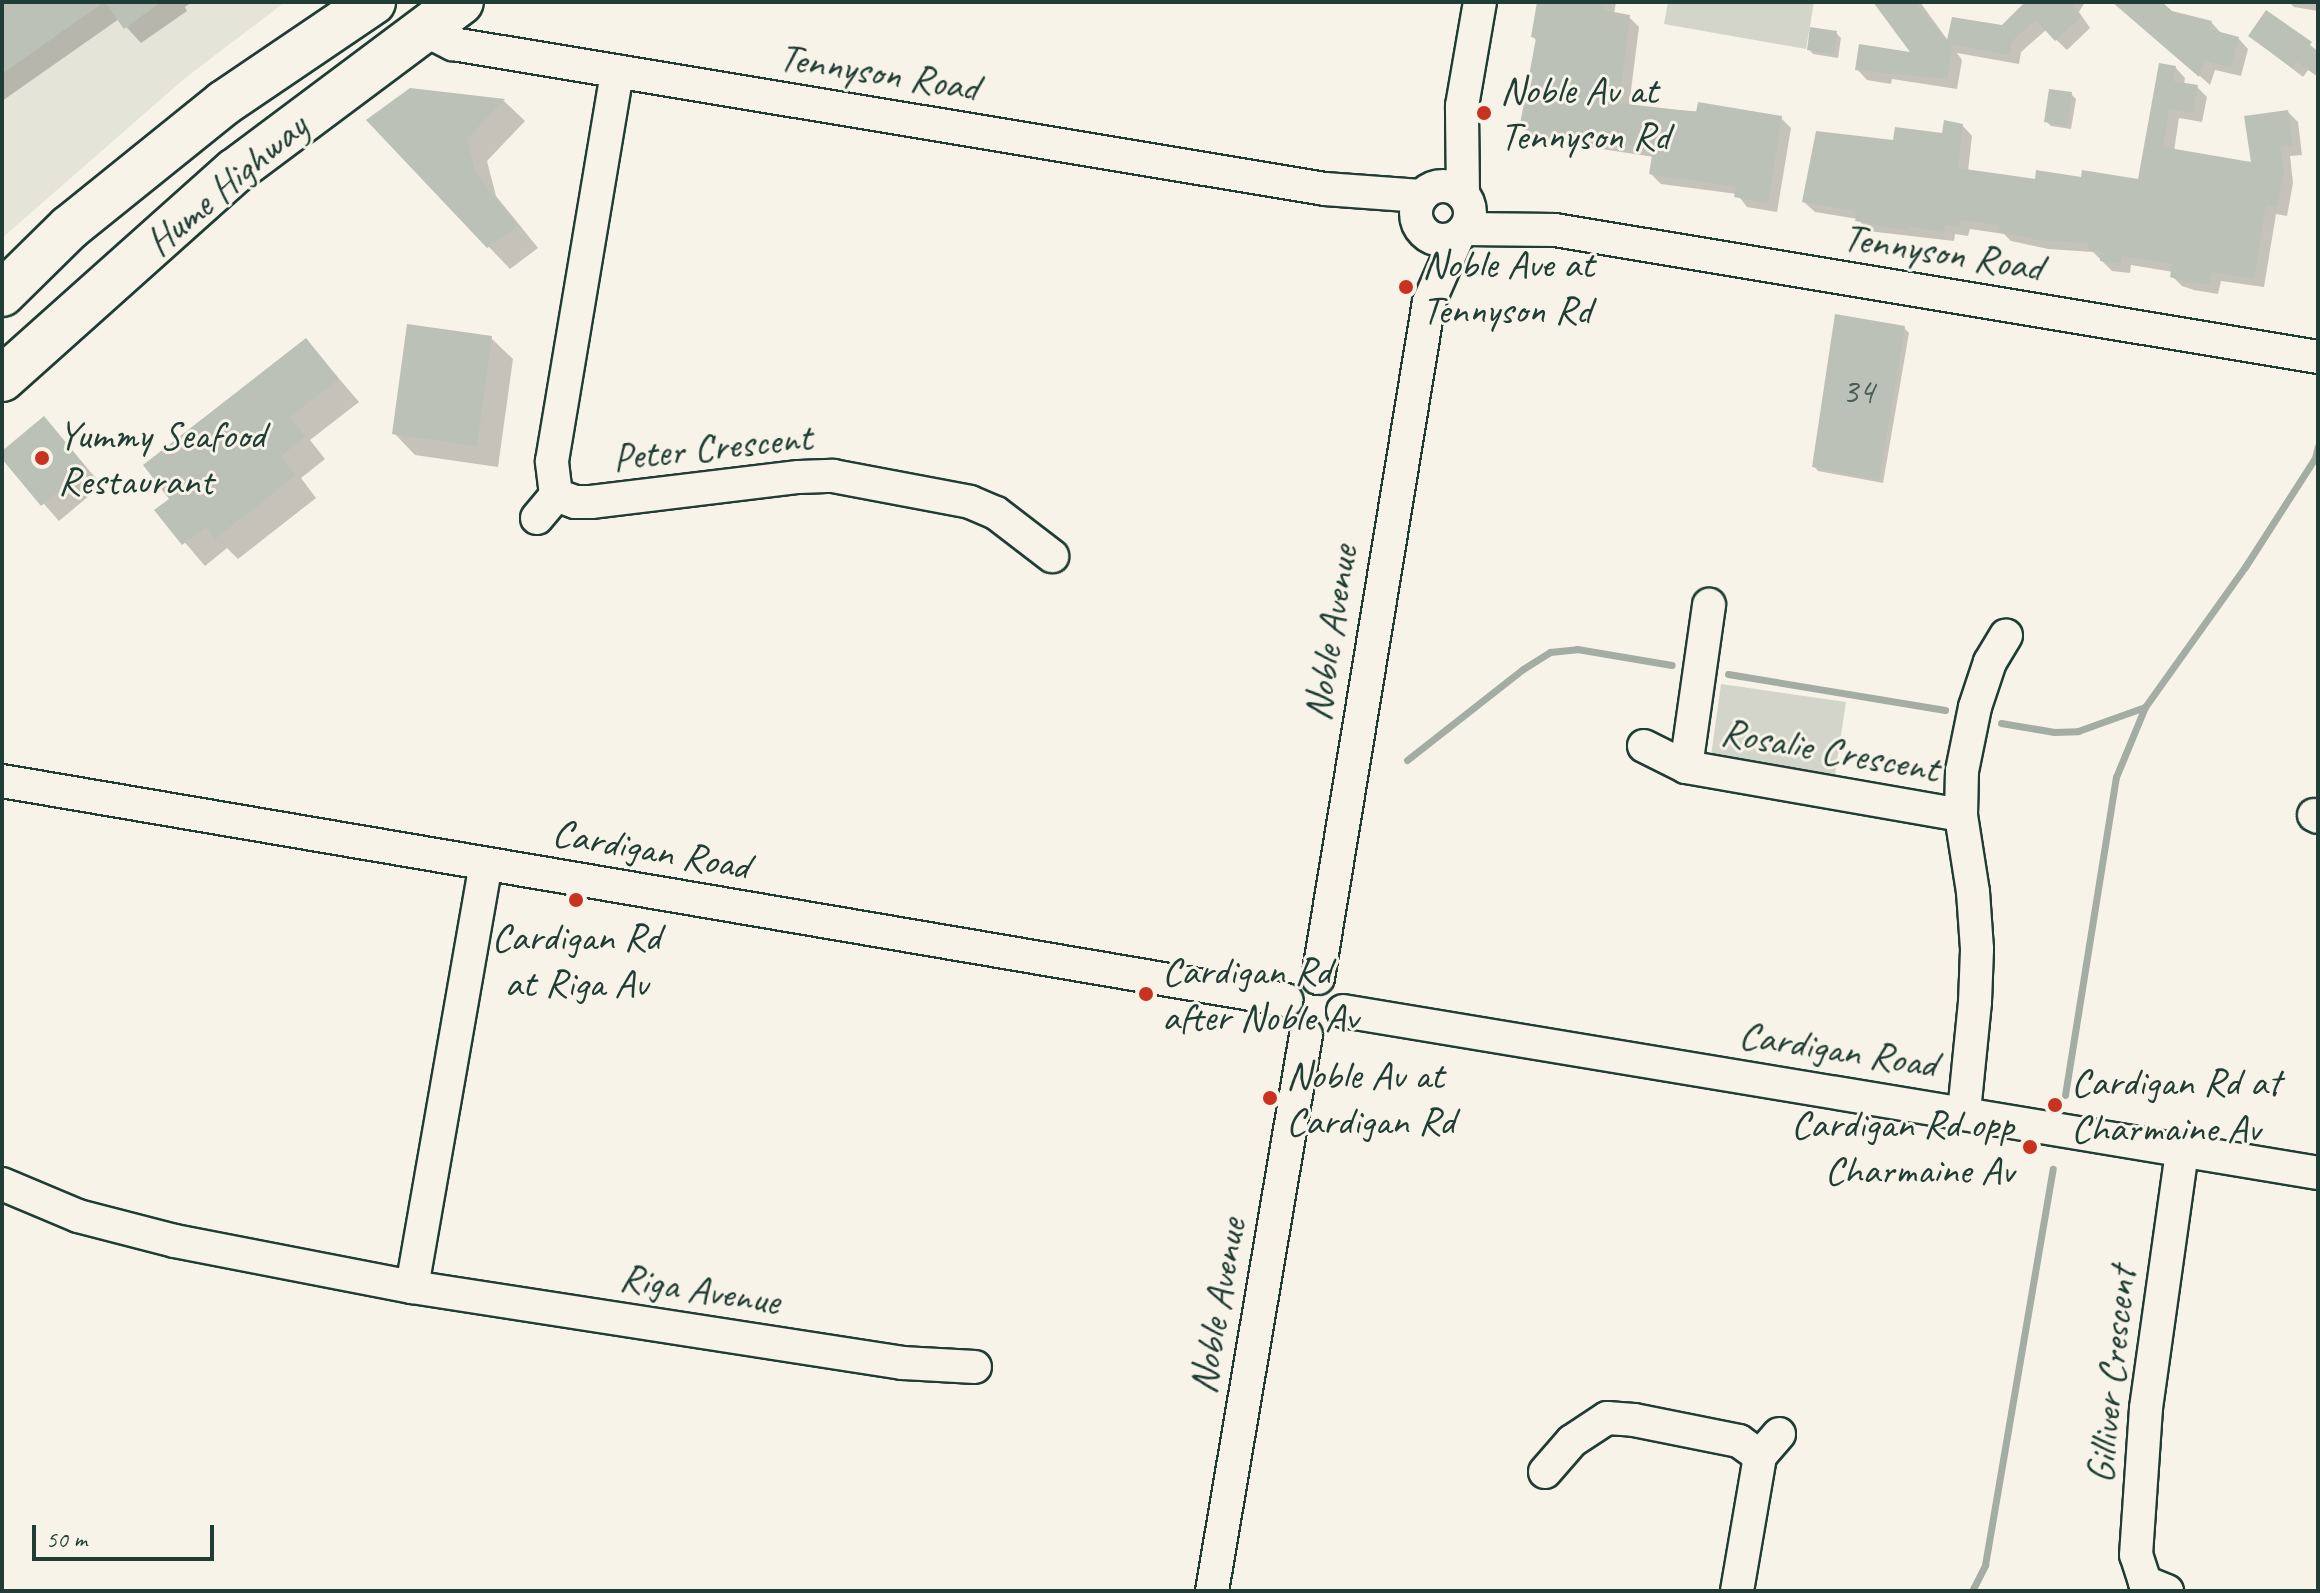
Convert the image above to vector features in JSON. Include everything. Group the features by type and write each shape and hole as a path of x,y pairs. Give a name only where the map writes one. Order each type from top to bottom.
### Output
{"highway":[{"name":"Hume Highway","path":"2,294 69,228 224,103 373,2"},
{"name":"Hume Highway","path":"2,379 235,171 461,2"}],"street":[{"name":"Noble Avenue","path":"1318,978 1429,302 1464,215 1462,106 1480,2"},
{"name":"Tennyson Road","path":"423,29 453,44 1325,189 1398,213 1422,210"},
{"name":"Peter Crescent","path":"617,71 546,507 799,477 833,476 970,502 996,513 1052,556"},
{"name":"Noble Avenue","path":"1429,302 1422,210 1462,106"},
{"path":"1446,185 1464,215 1440,240 1422,210 1446,185"},
{"name":"Tennyson Road","path":"1464,215 2318,357"},
{"name":"Rosalie Crescent","path":"1686,767 1709,605"},
{"path":"1964,1112 1977,949 1973,892 1961,815 1962,771 1975,707 1990,662 2006,635"},
{"name":"Rosalie Crescent","path":"1644,746 1686,767 1961,815"},
{"name":"Cardigan Road","path":"2,781 1286,1000"},
{"path":"412,1287 486,864"},
{"path":"1318,978 1338,989 1343,1011 1330,1031 1306,1035 1289,1021 1286,1000 1298,982 1318,978"},
{"name":"Cardigan Road","path":"1343,1011 2318,1173"},
{"name":"Noble Avenue","path":"1212,1591 1306,1035"},
{"name":"Gilliver Crescent","path":"2167,1591 2145,1582 2136,1555 2146,1408 2182,1152"},
{"name":"Riga Avenue","path":"2,1184 78,1216 133,1231 412,1287 902,1363 975,1367"},
{"path":"1545,1472 1572,1441 1607,1418 1634,1420 1770,1445 1737,1591"}],"shaded area":[{"path":"2,2 285,2 184,79 2,238"},
{"path":"1668,2 1814,2 1806,49 1664,24"},
{"path":"1721,684 1846,702 1835,774 1711,756"}],"building":[{"path":"2,2 104,2 2,74"},
{"path":"105,2 161,2 124,29"},
{"path":"1537,2 1605,2 1603,10 1630,15 1619,103 1696,112 1698,102 1782,116 1768,203 1734,197 1736,187 1649,174 1653,149 1524,130 1524,124 1520,124 1536,38 1531,37"},
{"path":"1873,2 1915,2 1947,40 1952,17 2002,25 2023,4 2021,2 2071,2 2081,17 2055,41 2036,20 2012,41 2009,55 1950,44 1947,79 1855,70 1859,44 1910,52"},
{"path":"2112,2 2162,2 2172,11 2212,21 2209,29 2239,37 2231,67 2205,61 2199,77"},
{"path":"2266,10 2312,42 2309,46 2318,53 2318,76 2297,62 2292,68 2248,36"},
{"path":"1810,27 1837,31 1834,54 1807,50"},
{"path":"2159,63 2176,66 2173,81 2198,85 2193,113 2169,109 2163,147 2251,162 2244,116 2288,110 2293,145 2280,147 2284,172 2277,207 2266,205 2254,278 2211,272 2209,285 2182,281 2170,277 2172,264 2122,256 2121,264 2100,261 2101,252 2088,250 2089,243 2037,240 1999,232 2000,225 1960,220 1959,227 1945,225 1944,232 1908,226 1907,230 1855,221 1857,214 1851,210 1802,202 1816,131 1893,140 1895,127 1942,133 1944,120 1963,124 1958,168 2035,179 2036,170 2081,177 2082,170 2138,179"},
{"path":"410,88 505,99 467,139 475,172 518,226 487,248 366,120"},
{"path":"2049,89 2072,92 2067,126 2044,122"},
{"path":"1835,314 1905,326 1879,480 1812,467"},
{"path":"407,324 492,336 477,446 392,434"},
{"path":"306,338 339,379 290,417 305,436 281,456 296,475 215,539 206,527 182,545 154,510 169,499 143,465"},
{"path":"44,416 87,468 41,506 2,459 2,451"}],"waterway":[{"path":"2065,1095 2116,777 2145,707 2245,567 2315,458 2318,446"},
{"path":"1407,760 1523,669 1550,652 1577,649 1672,665"},
{"path":"1728,674 1945,710"},
{"path":"2001,723 2054,732 2078,731 2145,707"},
{"path":"1972,1591 1985,1565 2053,1169"}],"place":[{"name":"Noble Av at Tennyson Rd","path":"1484,113"},
{"name":"Noble Ave at Tennyson Rd","path":"1406,287"},
{"name":"Yummy Seafood Restaurant","path":"42,458"},
{"name":"Cardigan Rd at Riga Av","path":"576,900"},
{"name":"Cardigan Rd after Noble Av","path":"1146,994"},
{"name":"Noble Av at Cardigan Rd","path":"1270,1098"},
{"name":"Cardigan Rd at Charmaine Av","path":"2055,1105"},
{"name":"Cardigan Rd opp Charmaine Av","path":"2030,1147"}]}
